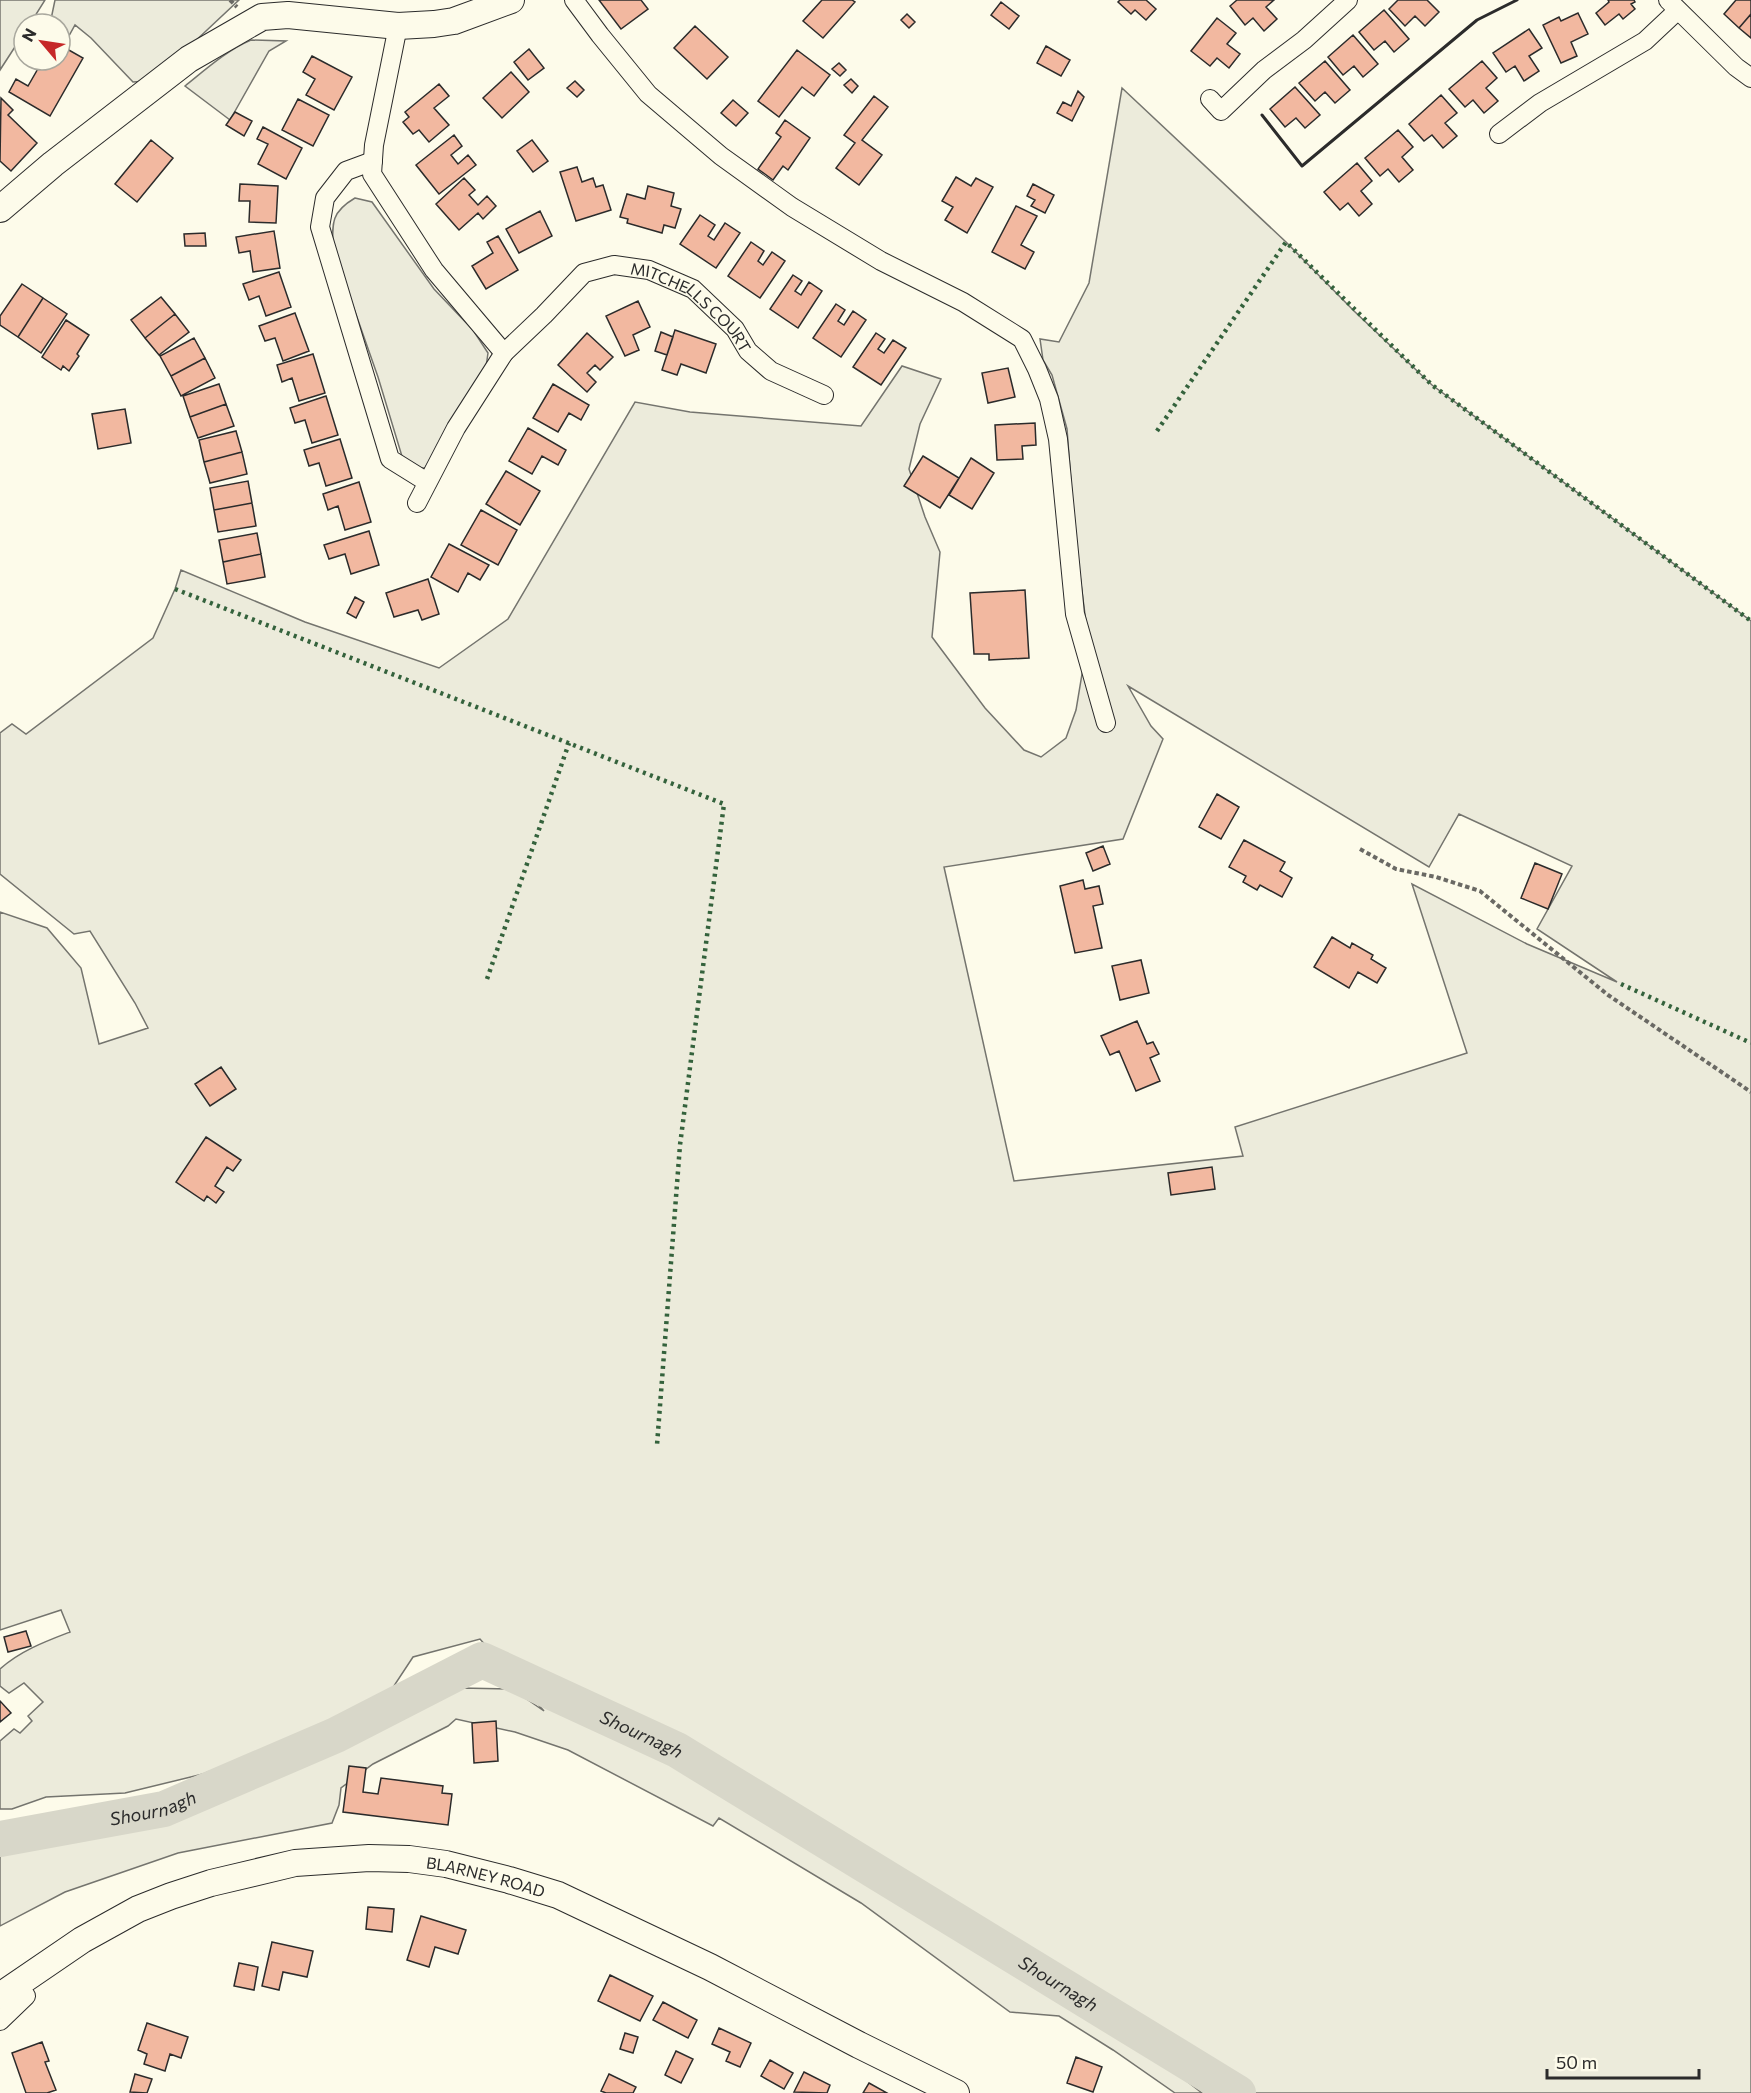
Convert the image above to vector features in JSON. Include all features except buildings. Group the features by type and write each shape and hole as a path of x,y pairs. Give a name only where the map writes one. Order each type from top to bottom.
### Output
{"main road":[{"path":"0,209 53,164 189,59 262,17 288,15 398,26 434,24 454,21 511,0"},
{"name":"BLARNEY ROAD","path":"9,1990 82,1940 138,1909 211,1883 294,1863 369,1858 409,1859 446,1864 558,1895 710,1966 859,2045 956,2093"}],"street":[{"path":"574,0 648,94 721,156 792,207 881,261 963,302 1022,339 1049,399 1058,439 1075,614 1106,723"},
{"path":"1210,99 1221,111 1264,70 1304,40 1348,0"},
{"path":"1499,134 1540,103 1645,41 1672,5 1736,67 1751,78"},
{"path":"398,26 374,145 372,174 434,270 504,353"},
{"path":"373,161 346,171 325,198 320,227 390,459 427,482"},
{"name":"MITCHELLS COURT","path":"417,503 456,428 504,353 584,273 614,265 649,270 693,289 735,329 748,351 771,371 824,395"},
{"path":"0,2021 26,1996 9,1990"}],"path":[{"path":"1360,849 1396,869 1436,877 1480,891 1608,995 1751,1092"}],"shaded area":[{"path":"0,0 45,0 38,12 12,12 12,52 0,70"},
{"path":"55,0 239,0 148,81 133,82 91,38 75,25 72,30 72,12 52,12"},
{"path":"251,40 286,41 269,51 230,120 185,86 225,55"},
{"path":"1122,88 1286,242 1432,385 1751,621 1751,2093 1251,2093 1146,2024 1110,2021 1202,2093 1175,2093 1059,2016 1010,2012 861,1903 719,1818 713,1826 568,1750 515,1732 456,1719 448,1726 373,1764 341,1788 339,1805 332,1823 178,1853 65,1892 0,1926 0,1850 171,1815 268,1776 378,1723 460,1688 512,1689 544,1711 480,1639 413,1657 390,1692 307,1733 203,1774 125,1793 46,1797 12,1809 0,1809 0,1741 14,1729 20,1733 32,1721 28,1716 43,1702 24,1683 9,1693 0,1686 0,1669 24,1652 70,1632 61,1610 0,1630 0,912 47,928 81,968 99,1044 148,1028 90,931 74,934 0,874 0,733 12,724 26,734 153,638 181,570 305,622 439,668 508,619 635,402 690,412 861,426 902,366 941,379 920,424 909,469 925,517 940,552 932,637 985,708 1024,750 1041,757 1066,738 1076,710 1088,638 1075,537 1067,429 1052,375 1043,360 1040,339 1059,342 1089,283","holes":["1128,686 1429,867 1459,814 1572,866 1537,929 1617,982 1527,944 1412,884 1467,1053 1235,1127 1243,1156 1014,1181 944,867 1123,839 1163,739 1151,726"]},
{"path":"355,198 372,202 434,289 473,330 488,353 485,374 425,468 414,468 404,463 378,377 333,249 333,225 337,213"}],"waterway":[{"name":"Shournagh","path":"0,1839 164,1809 336,1735 482,1660 677,1750 1238,2093"}],"hedge":[{"path":"1157,431 1286,242 1432,385 1751,621"},
{"path":"175,589 724,804 680,1145 657,1445"},
{"path":"487,979 569,743"},
{"path":"1621,984 1751,1043"}],"wall":[{"path":"1262,115 1302,166 1477,20 1517,0"}]}
